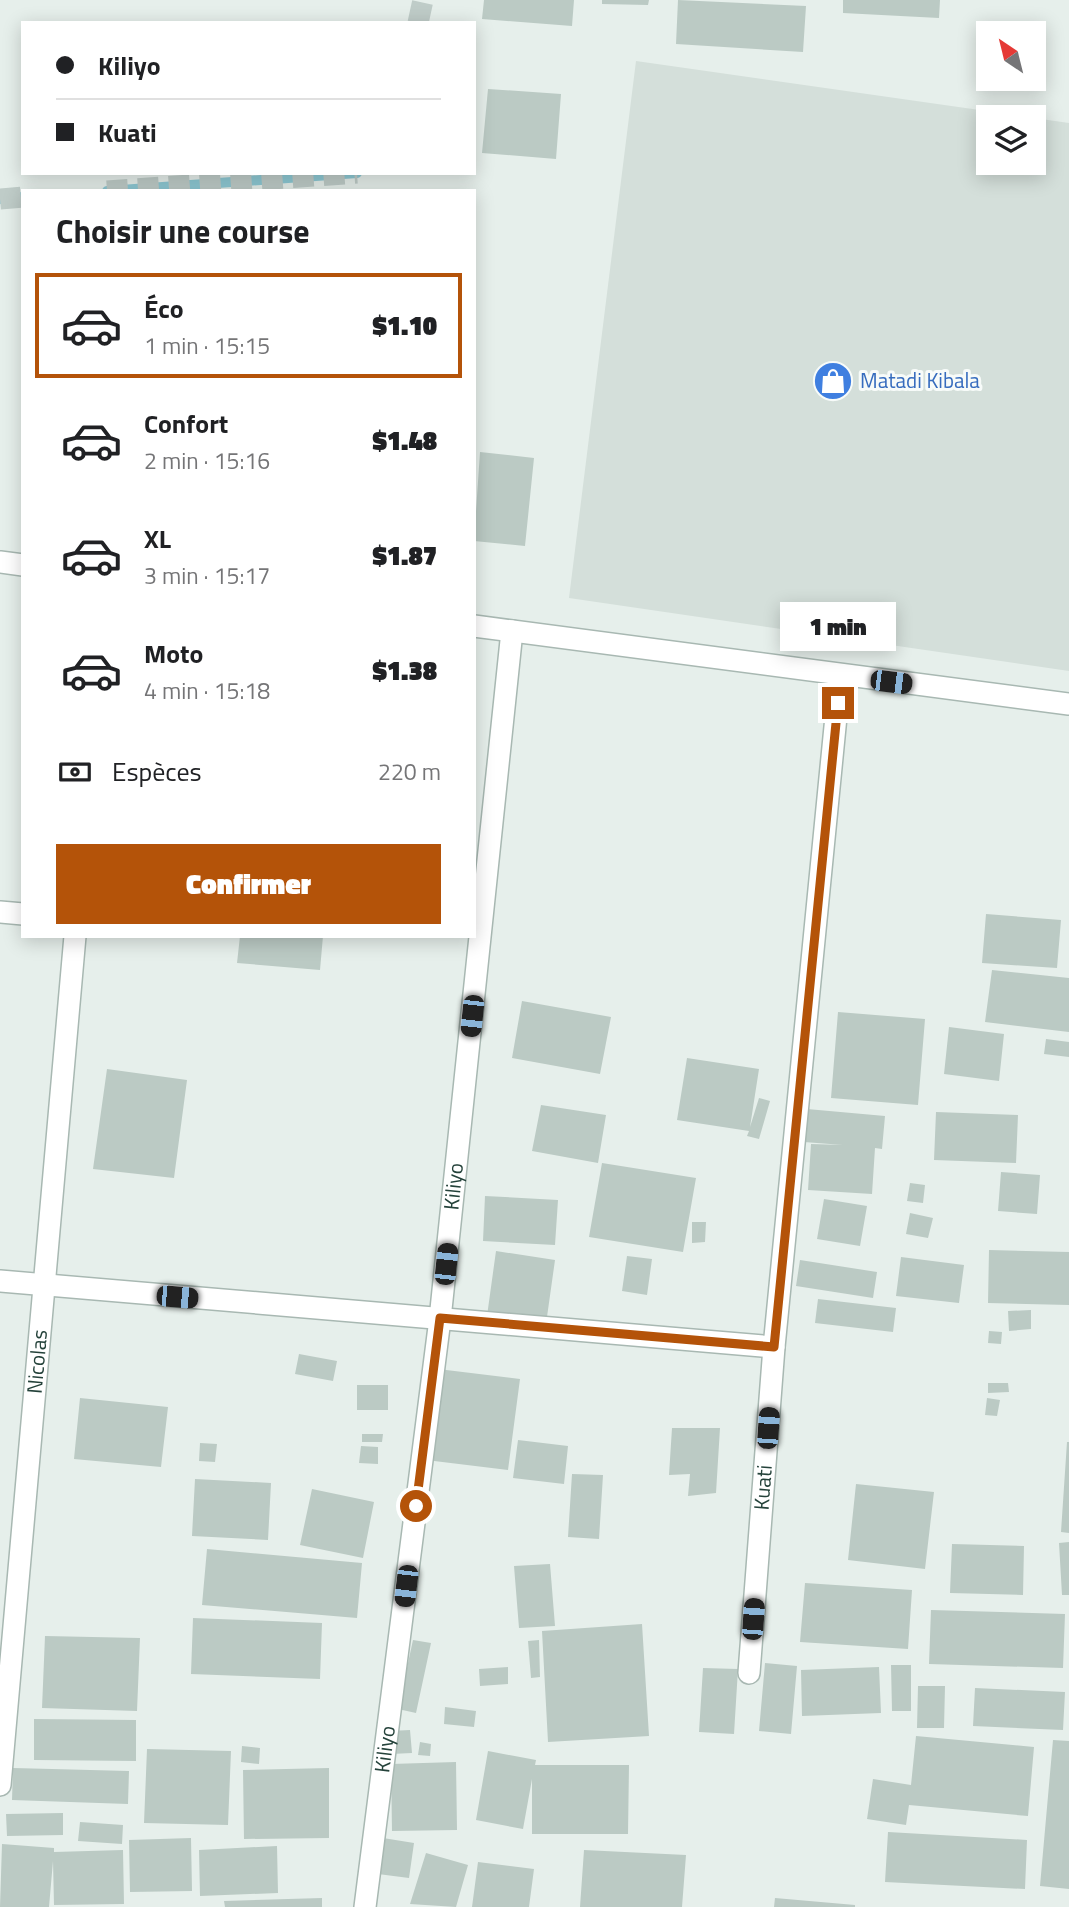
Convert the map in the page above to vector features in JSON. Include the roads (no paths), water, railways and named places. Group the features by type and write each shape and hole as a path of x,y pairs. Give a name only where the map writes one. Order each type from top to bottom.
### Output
{"street":[{"path":"0,562 21,565"},
{"path":"476,626 1069,704"},
{"name":"Kiliyo","path":"365,1907 440,1318 512,631"},
{"name":"Kuati","path":"748,1673 774,1347 840,676"},
{"path":"0,912 21,914"},
{"name":"Nicolas","path":"0,1785 75,938"},
{"path":"0,1281 774,1347"}],"waterway":[{"path":"135,189 329,175"},
{"path":"0,199 21,197"}],"tunnel":[{"path":"418,21 423,0"},
{"path":"135,189 329,175"},
{"path":"0,199 21,197"}],"place":[{"name":"Matadi Kibala","path":"833,381"}]}
